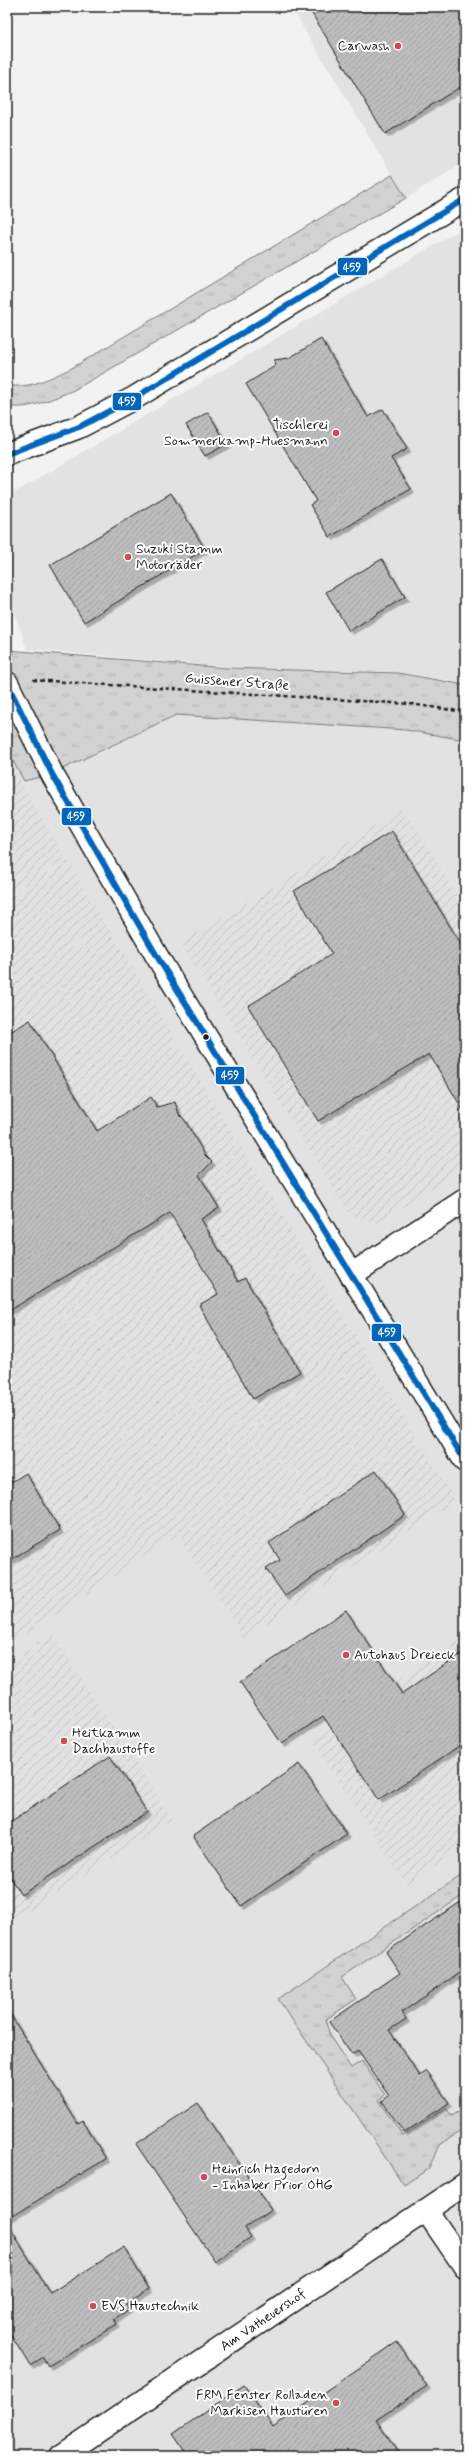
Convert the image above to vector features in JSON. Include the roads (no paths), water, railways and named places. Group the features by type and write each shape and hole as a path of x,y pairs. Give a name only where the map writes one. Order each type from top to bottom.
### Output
{"street":[{"path":"7,454 79,427 134,398 465,199"},
{"path":"7,683 52,774 143,931 465,1461"},
{"path":"351,1275 465,1200"},
{"name":"Am Vatheuershof","path":"61,2456 465,2184"},
{"path":"426,2210 465,2268"}],"place":[{"name":"Carwash","path":"398,46"},
{"name":"Tischlerei Sommerkamp-Huesmann","path":"336,433"},
{"name":"Suzuki Stamm Motorräder","path":"128,557"},
{"name":"Autohaus Dreieck","path":"346,1655"},
{"name":"Heitkamm Dachbaustoffe","path":"64,1741"},
{"name":"Heinrich Hagedorn - Inhaber Prior OHG","path":"204,2177"},
{"name":"EVS Haustechnik","path":"93,2306"},
{"name":"FRM Fenster Rolladen Markisen Haustüren","path":"336,2403"}]}
